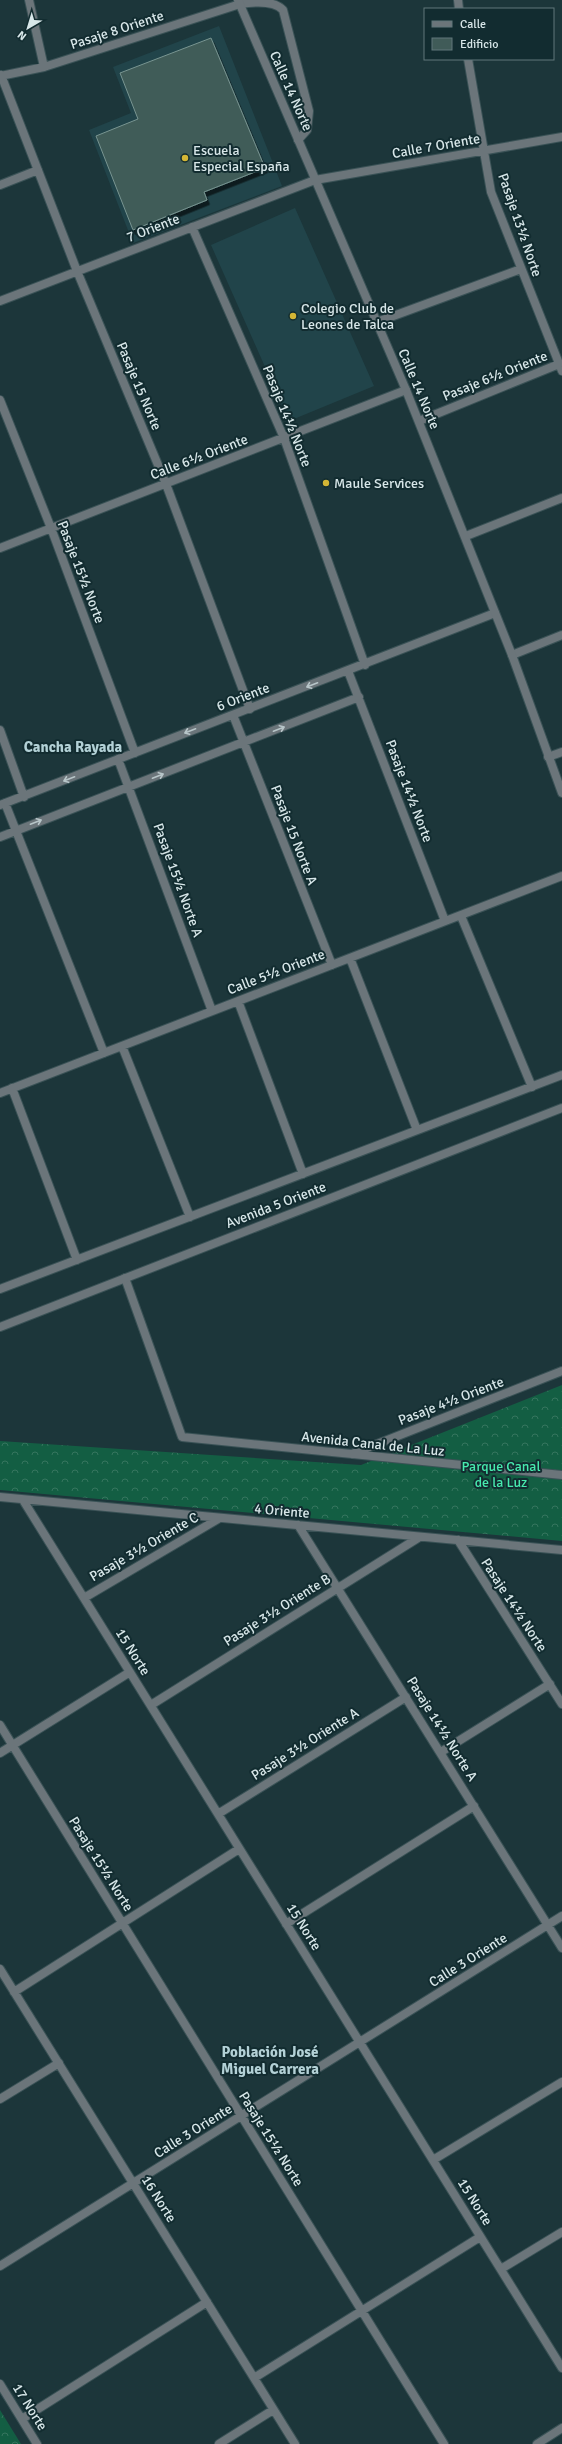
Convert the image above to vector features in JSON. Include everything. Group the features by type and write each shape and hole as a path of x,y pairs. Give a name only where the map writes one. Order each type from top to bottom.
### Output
{"street":[{"path":"29,0 44,66"},
{"name":"Pasaje 8 Oriente","path":"1,76 44,66 239,2 271,0 277,3 283,10 309,110 307,130 298,140"},
{"name":"Calle 14 Norte","path":"239,2 419,420 512,655 562,793"},
{"name":"Pasaje 13½ Norte","path":"468,60 492,192 520,269 560,367"},
{"name":"Pasaje 15 Norte","path":"1,76 77,271 166,484 250,708"},
{"name":"Calle 7 Oriente","path":"315,180 562,137"},
{"path":"0,185 38,170"},
{"name":"7 Oriente","path":"0,301 315,180"},
{"name":"Pasaje 14½ Norte","path":"192,227 284,438 365,665"},
{"path":"377,322 520,269"},
{"name":"Pasaje 6½ Oriente","path":"419,420 560,367"},
{"name":"Calle 6½ Oriente","path":"0,548 406,390"},
{"name":"Pasaje 15½ Norte","path":"0,400 51,528 135,753"},
{"path":"466,536 562,498"},
{"name":"6 Oriente","path":"2,804 365,665 495,613"},
{"path":"512,655 562,635"},
{"name":"Pasaje 14½ Norte","path":"348,671 445,921"},
{"path":"0,836 359,697"},
{"name":"Pasaje 15 Norte A","path":"233,715 332,965"},
{"path":"0,730 24,796"},
{"path":"548,757 562,752"},
{"name":"Pasaje 15½ Norte A","path":"118,759 212,1011"},
{"path":"2,804 16,830 104,1053"},
{"name":"Calle 5½ Oriente","path":"0,1092 562,876"},
{"path":"461,916 532,1087"},
{"path":"350,958 417,1130"},
{"path":"238,1001 303,1174"},
{"path":"122,1046 190,1217"},
{"path":"0,1289 562,1075"},
{"path":"12,1088 77,1260"},
{"name":"Avenida 5 Oriente","path":"0,1327 562,1108"},
{"name":"Avenida Canal de La Luz","path":"125,1278 182,1437 562,1475"},
{"name":"Pasaje 4½ Oriente","path":"350,1455 562,1372"},
{"name":"4 Oriente","path":"0,1497 298,1525 418,1538 458,1540 562,1550"},
{"name":"15 Norte","path":"23,1500 562,2368"},
{"name":"Pasaje 3½ Oriente C","path":"84,1598 218,1518"},
{"name":"Pasaje 14½ Norte A","path":"298,1525 562,1948"},
{"name":"Pasaje 3½ Oriente B","path":"151,1705 418,1538"},
{"name":"Pasaje 14½ Norte","path":"458,1540 562,1704"},
{"path":"0,1753 130,1672"},
{"path":"441,1752 550,1684"},
{"name":"Pasaje 3½ Oriente A","path":"218,1814 406,1697"},
{"name":"Pasaje 15½ Norte","path":"0,1725 444,2444"},
{"path":"286,1924 474,1806"},
{"path":"14,1992 239,1848"},
{"name":"Calle 3 Oriente","path":"0,2266 562,1916"},
{"name":"16 Norte","path":"0,1969 134,2183 294,2444"},
{"path":"0,2099 59,2063"},
{"path":"433,2160 562,2082"},
{"path":"501,2270 562,2232"},
{"path":"254,2378 480,2237"},
{"path":"22,2419 207,2302"},
{"name":"17 Norte","path":"0,2384 37,2444"},
{"path":"219,2444 273,2410"},
{"path":"536,2444 562,2428"}],"shaded area":[{"name":"Escuela Especial España","path":"219,26 282,186 133,243 89,130 131,113 113,67"},
{"name":"Colegio Club de Leones de Talca","path":"295,208 374,386 289,421 211,245"}],"green space":[{"name":"Parque Canal de la Luz","path":"562,1385 562,1541 0,1490 0,1441 361,1465"},
{"path":"0,2410 21,2444 0,2444"}],"building":[{"name":"Escuela Especial España","path":"211,38 265,168 204,192 207,200 133,230 96,136 138,119 120,73"}],"place":[{"name":"Escuela Especial España","path":"185,158"},
{"name":"Colegio Club de Leones de Talca","path":"293,316"},
{"name":"Maule Services","path":"326,483"}],"district":[{"name":"Cancha Rayada","path":"73,747"},
{"name":"Población José Miguel Carrera","path":"270,2060"}]}
